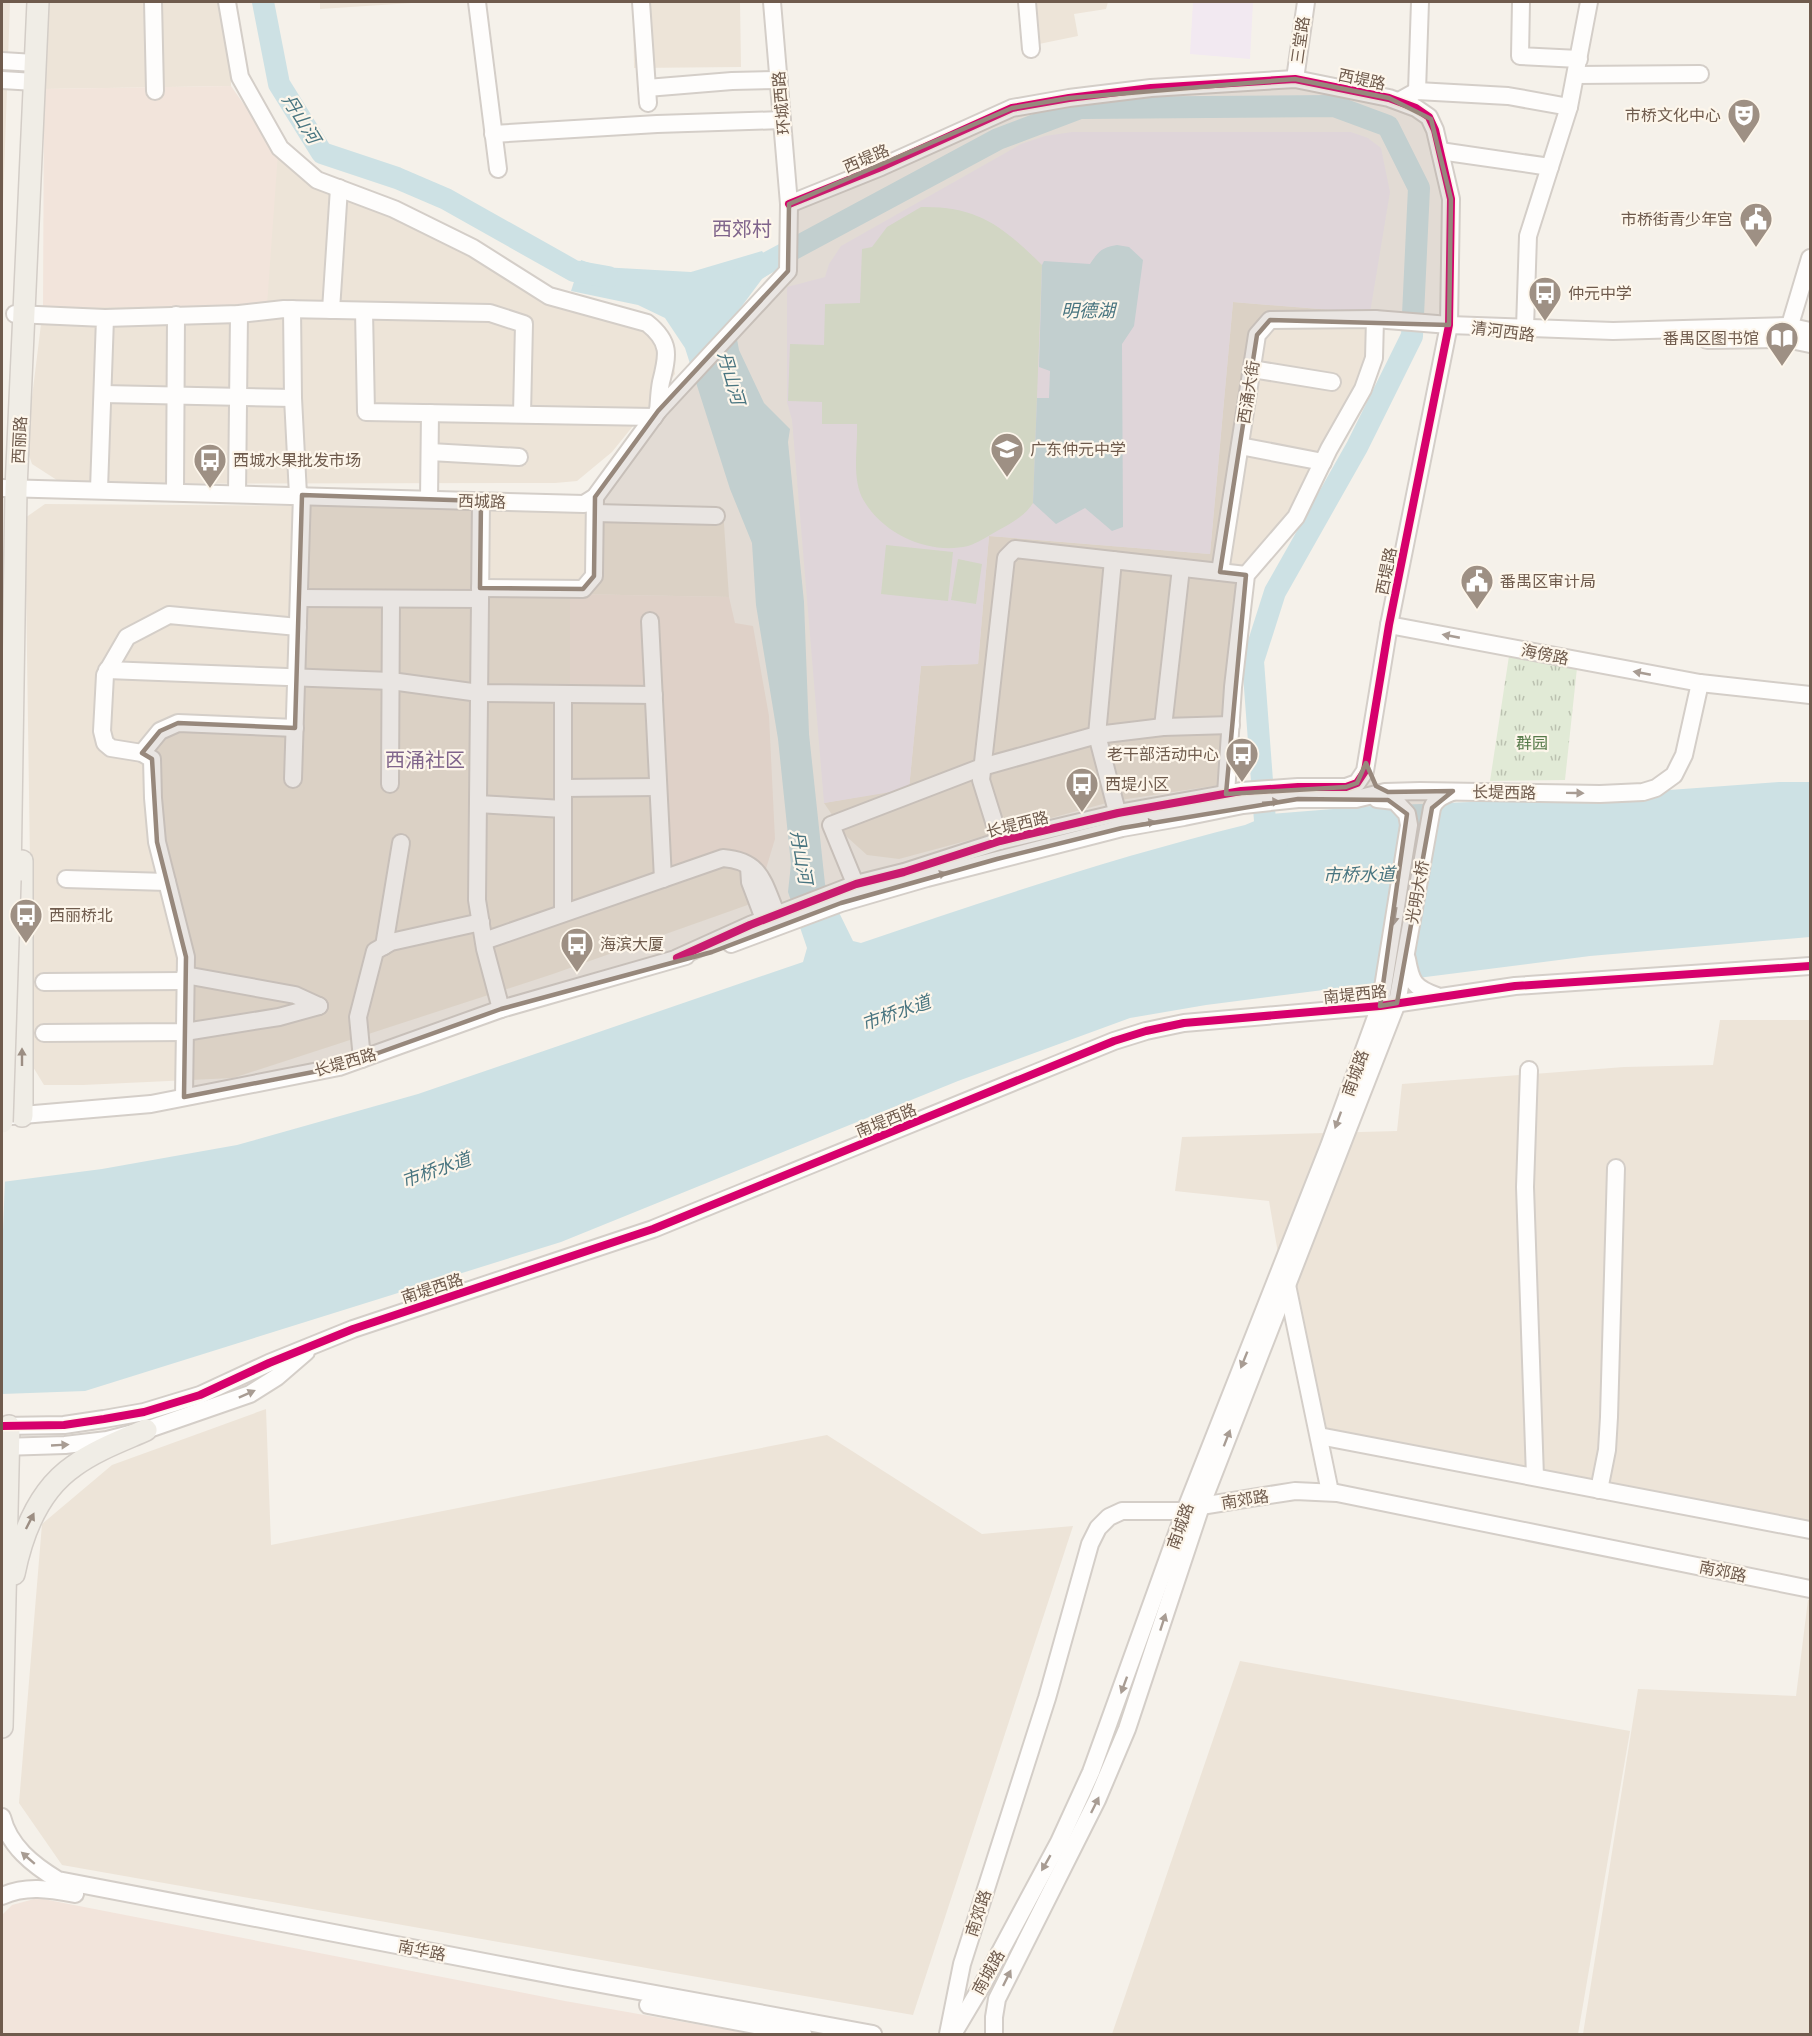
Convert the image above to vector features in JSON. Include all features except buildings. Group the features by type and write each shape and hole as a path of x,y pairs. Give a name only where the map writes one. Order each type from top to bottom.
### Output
{"main road":[{"name":"西丽路","path":"2,561 20,314 29,72 27,2"},
{"name":"西丽路","path":"29,72 38,2"},
{"name":"西丽路","path":"2,1122 10,880 14,616 7,488"},
{"path":"12,1116 21,658 14,616"},
{"path":"5,1618 16,1562 26,1531 39,1504 50,1489 72,1467 146,1430"},
{"path":"2,1728 5,1618 5,1436"}],"street":[{"path":"153,2 155,91"},
{"path":"227,2 240,77 280,148 317,180 394,209 473,248 549,296 647,323 660,333 667,350 656,414"},
{"path":"477,2 498,170"},
{"path":"641,2 648,95 732,81 779,80"},
{"name":"环城西路","path":"772,2 789,204"},
{"path":"1027,2 1031,49"},
{"name":"三堂路","path":"1295,79 1306,2"},
{"path":"1417,91 1420,2"},
{"path":"1521,2 1520,56 1578,67 1700,74"},
{"path":"1525,328 1528,236 1569,107 1589,2"},
{"path":"2,61 29,72"},
{"path":"2,80 29,72"},
{"name":"西堤路","path":"789,204 881,167 1012,108 1069,98 1151,88 1295,79 1399,101 1421,111 1431,119 1451,199 1449,325 1389,625 1366,763"},
{"path":"1399,101 1417,91 1508,96 1569,107"},
{"path":"493,134 657,124 782,120"},
{"path":"1440,151 1550,167"},
{"path":"331,310 339,188"},
{"path":"299,598 391,598 583,589 594,576 595,505 656,414 788,271 789,204"},
{"path":"1788,333 1810,258"},
{"path":"20,314 105,318 239,314 292,309 490,313 524,324 522,414"},
{"path":"292,309 293,398 300,495 293,779"},
{"path":"364,311 366,412 656,414"},
{"path":"237,494 239,314"},
{"path":"175,492 176,315"},
{"path":"99,489 105,318"},
{"path":"1237,796 1231,725 1246,575 1296,516 1364,388 1374,358 1375,319"},
{"name":"西涌大街","path":"1220,573 1257,335 1270,320 1375,319 1449,325"},
{"name":"清河西路","path":"1449,325 1613,331 1788,333 1810,344"},
{"name":"清河西路","path":"1449,325 1525,335 1609,340 1810,331"},
{"path":"1252,369 1332,382"},
{"path":"102,394 293,398"},
{"path":"429,499 430,413"},
{"path":"1240,446 1323,462"},
{"path":"430,452 519,457"},
{"name":"西城路","path":"7,488 584,504 716,516"},
{"path":"481,501 477,900 501,1009"},
{"path":"1000,841 981,780 1006,558 1015,549 1246,575"},
{"path":"1113,560 1097,735 1120,820"},
{"path":"1163,727 1181,568"},
{"path":"390,784 391,598"},
{"path":"184,1097 186,957 158,842 153,798 152,759 142,753 111,748 105,742 102,731 105,675 127,637 169,615 298,627"},
{"path":"650,621 663,879"},
{"name":"海傍路","path":"1389,625 1700,684"},
{"path":"107,670 391,681 479,693 654,695"},
{"path":"1700,684 1810,695"},
{"name":"长堤西路","path":"1298,793 1356,800 1453,791 1600,794 1643,792 1656,788 1674,775 1684,755 1700,684"},
{"path":"563,694 563,913"},
{"path":"142,753 160,731 178,723 295,728"},
{"path":"858,891 831,825 982,767 1097,735 1163,727 1231,725"},
{"name":"长堤西路","path":"858,891 904,872 1000,841 1237,796 1298,793 1353,786 1363,777 1366,763"},
{"name":"光明大桥","path":"1366,763 1376,786 1392,797 1407,814 1409,825 1390,997"},
{"path":"563,788 658,787"},
{"name":"光明大桥","path":"1390,997 1406,952 1432,808 1434,802 1453,791"},
{"path":"478,804 563,809"},
{"name":"长堤西路","path":"12,1116 150,1104 339,1067 501,1009 677,958 778,917 839,897 996,859 1120,820"},
{"path":"384,946 401,843"},
{"path":"484,940 723,858 748,863 750,882 778,917"},
{"path":"66,879 167,882"},
{"name":"长堤西路","path":"677,958 712,952 778,917"},
{"path":"362,1059 358,1017 375,951 391,942 481,922"},
{"path":"1406,952 1410,974 1418,986 1422,991 1438,997"},
{"name":"南堤西路","path":"5,1436 144,1412 200,1395 316,1343 353,1329 653,1229 1114,1041 1146,1031 1184,1023 1390,997 1438,997 1515,986 1810,966"},
{"path":"44,982 185,978 295,995 319,1006 279,1017 185,1032 44,1033"},
{"name":"南城路","path":"994,2034 997,1999 1092,1810 1127,1729 1193,1508 1287,1285 1390,997"},
{"name":"南城路","path":"953,2034 989,1972 1081,1796 1193,1508 1321,1167 1390,997"},
{"path":"1529,1070 1525,1187 1535,1477"},
{"path":"1599,1490 1607,1450 1609,1417 1616,1168"},
{"path":"1287,1285 1330,1492"},
{"name":"南堤西路","path":"5,1436 65,1445 107,1440 146,1430 250,1394 278,1377 316,1343"},
{"path":"1320,1436 1810,1530"},
{"name":"南郊路","path":"948,2034 962,1964 1047,1698 1090,1544 1098,1528 1109,1517 1122,1511 1193,1508 1295,1491 1330,1492 1810,1589"},
{"name":"南华路","path":"2,1817 8,1835 15,1846 27,1858 58,1880 551,1975 873,2034"},
{"name":"南华路","path":"2,1896 22,1889 54,1890 803,2034"}],"highlighted area":[{"path":"1295,79 1389,98 1431,119 1451,199 1449,325 1270,320 1257,335 1220,572 1246,575 1226,794 1346,787 1357,783 1366,763 1376,786 1388,792 1453,791 1432,808 1397,1003 1380,1006 1407,814 1388,800 1298,799 1122,828 997,859 841,903 712,952 501,1009 339,1067 184,1097 186,957 157,842 152,759 142,753 160,731 178,723 295,728 302,495 481,501 480,588 583,589 594,576 595,497 658,411 788,271 789,204 1012,108 1069,98"}],"shaded area":[{"path":"2,2 10,2 2,233"},
{"path":"46,2 231,2 231,86 44,89"},
{"path":"320,2 427,2 320,9"},
{"path":"633,2 740,2 741,67 634,68"},
{"path":"1029,2 1108,2 1106,9 1074,14 1078,36 1034,45"},
{"path":"1193,2 1253,2 1250,59 1190,54"},
{"path":"231,86 278,153 267,305 43,308 44,89"},
{"name":"广东仲元中学","path":"1072,132 1351,132 1368,138 1381,148 1390,192 1370,313 1233,302 1210,554 989,536 978,664 921,666 909,789 824,803 792,420 787,402 787,287 825,277 829,264 841,246 1021,144 1045,136"},
{"path":"278,153 437,226 546,288 644,319 672,348 675,374 612,452 577,481 555,483 63,484 32,464 26,446 43,308"},
{"path":"1233,302 1370,313 1382,329 1302,510 1250,573 1226,784 1114,801 899,859 867,855 847,837 824,803 909,788 921,666 978,664 989,536 1210,554"},
{"path":"45,504 723,509 729,597 570,594 647,698 735,857 756,902 553,974 233,1078 44,1085 33,1067 25,518"},
{"path":"570,594 729,597 735,623 753,626 769,716 775,839 756,902 735,857 666,876 647,699 570,692"},
{"path":"1720,1020 1810,1020 1810,1535 1310,1438 1269,1201 1175,1191 1182,1137 1397,1131 1402,1084 1624,1067 1713,1065"},
{"path":"266,1409 271,1545 827,1435 982,1534 1073,1526 913,2015 62,1865 19,1803 42,1524 112,1465"},
{"path":"1808,1600 1810,1600 1810,2034 1583,2034 1638,1689 1796,1696"},
{"path":"1240,1661 1630,1731 1578,2034 1112,2034"},
{"path":"38,1898 565,2001 752,2034 2,2034 2,1915 12,1905"}],"green space":[{"path":"921,207 959,210 989,221 1015,240 1042,265 1033,503 1017,519 983,539 968,546 953,548 939,548 909,540 883,524 873,513 860,492 856,474 857,424 822,424 822,402 788,401 790,344 824,345 825,304 860,303 862,249 872,247 887,227"},
{"path":"886,545 953,552 948,601 881,594"},
{"path":"958,559 982,564 976,604 951,600"},
{"name":"群园","path":"1509,656 1577,668 1565,780 1490,781"}],"water":[{"name":"明德湖","path":"1117,245 1129,247 1143,260 1134,326 1122,344 1123,527 1112,531 1085,508 1056,524 1033,503 1037,398 1049,398 1050,371 1039,367 1042,265 1044,261 1090,264 1101,251"},
{"name":"市桥水道","path":"762,251 775,270 762,279 733,318 739,350 764,403 790,429 788,442 804,602 809,734 825,884 853,941 861,943 1100,865 1245,825 1257,820 1257,815 1371,806 1546,799 1779,782 1810,782 1810,937 1590,956 1206,1005 1130,1018 958,1081 561,1242 85,1391 2,1394 2,1182 102,1169 237,1145 418,1094 803,962 807,948 788,892 791,864 778,739 756,605 752,543 730,489 685,348 665,318 638,305 571,291 581,260 601,267 691,272"}],"pier":[{"path":"5,1178 2,1257 2,1179"}],"waterway":[{"name":"丹山河","path":"263,2 279,84 322,153 397,178 446,199 574,271 608,277"},
{"path":"743,276 998,139 1080,108 1334,106 1388,126 1419,188 1412,336 1357,447 1275,592 1253,661 1265,821 1277,842"}],"cycle path":[{"path":"677,958 750,925 856,884 904,872 1000,841 1118,813 1241,791 1298,787 1346,787 1357,783 1365,771 1389,625 1449,325 1451,199 1435,130 1429,117 1416,108 1389,98 1295,79 1151,88 1012,108 881,167 789,204"},
{"path":"2,1426 64,1425 104,1419 144,1412 200,1395 269,1363 353,1329 653,1229 1114,1041 1146,1031 1184,1023 1380,1006 1515,986 1810,966"}],"place":[{"name":"市桥文化中心","path":"1744,144"},
{"name":"市桥街青少年宫","path":"1756,248"},
{"name":"仲元中学","path":"1545,322"},
{"name":"番禺区图书馆","path":"1782,367"},
{"name":"广东仲元中学","path":"1007,478"},
{"name":"西城水果批发市场","path":"210,489"},
{"name":"番禺区审计局","path":"1477,610"},
{"name":"老干部活动中心","path":"1242,783"},
{"name":"西堤小区","path":"1082,813"},
{"name":"西丽桥北","path":"26,944"},
{"name":"海滨大厦","path":"577,973"}],"district":[{"name":"西郊村","path":"742,229"},
{"name":"西涌社区","path":"425,760"}]}
